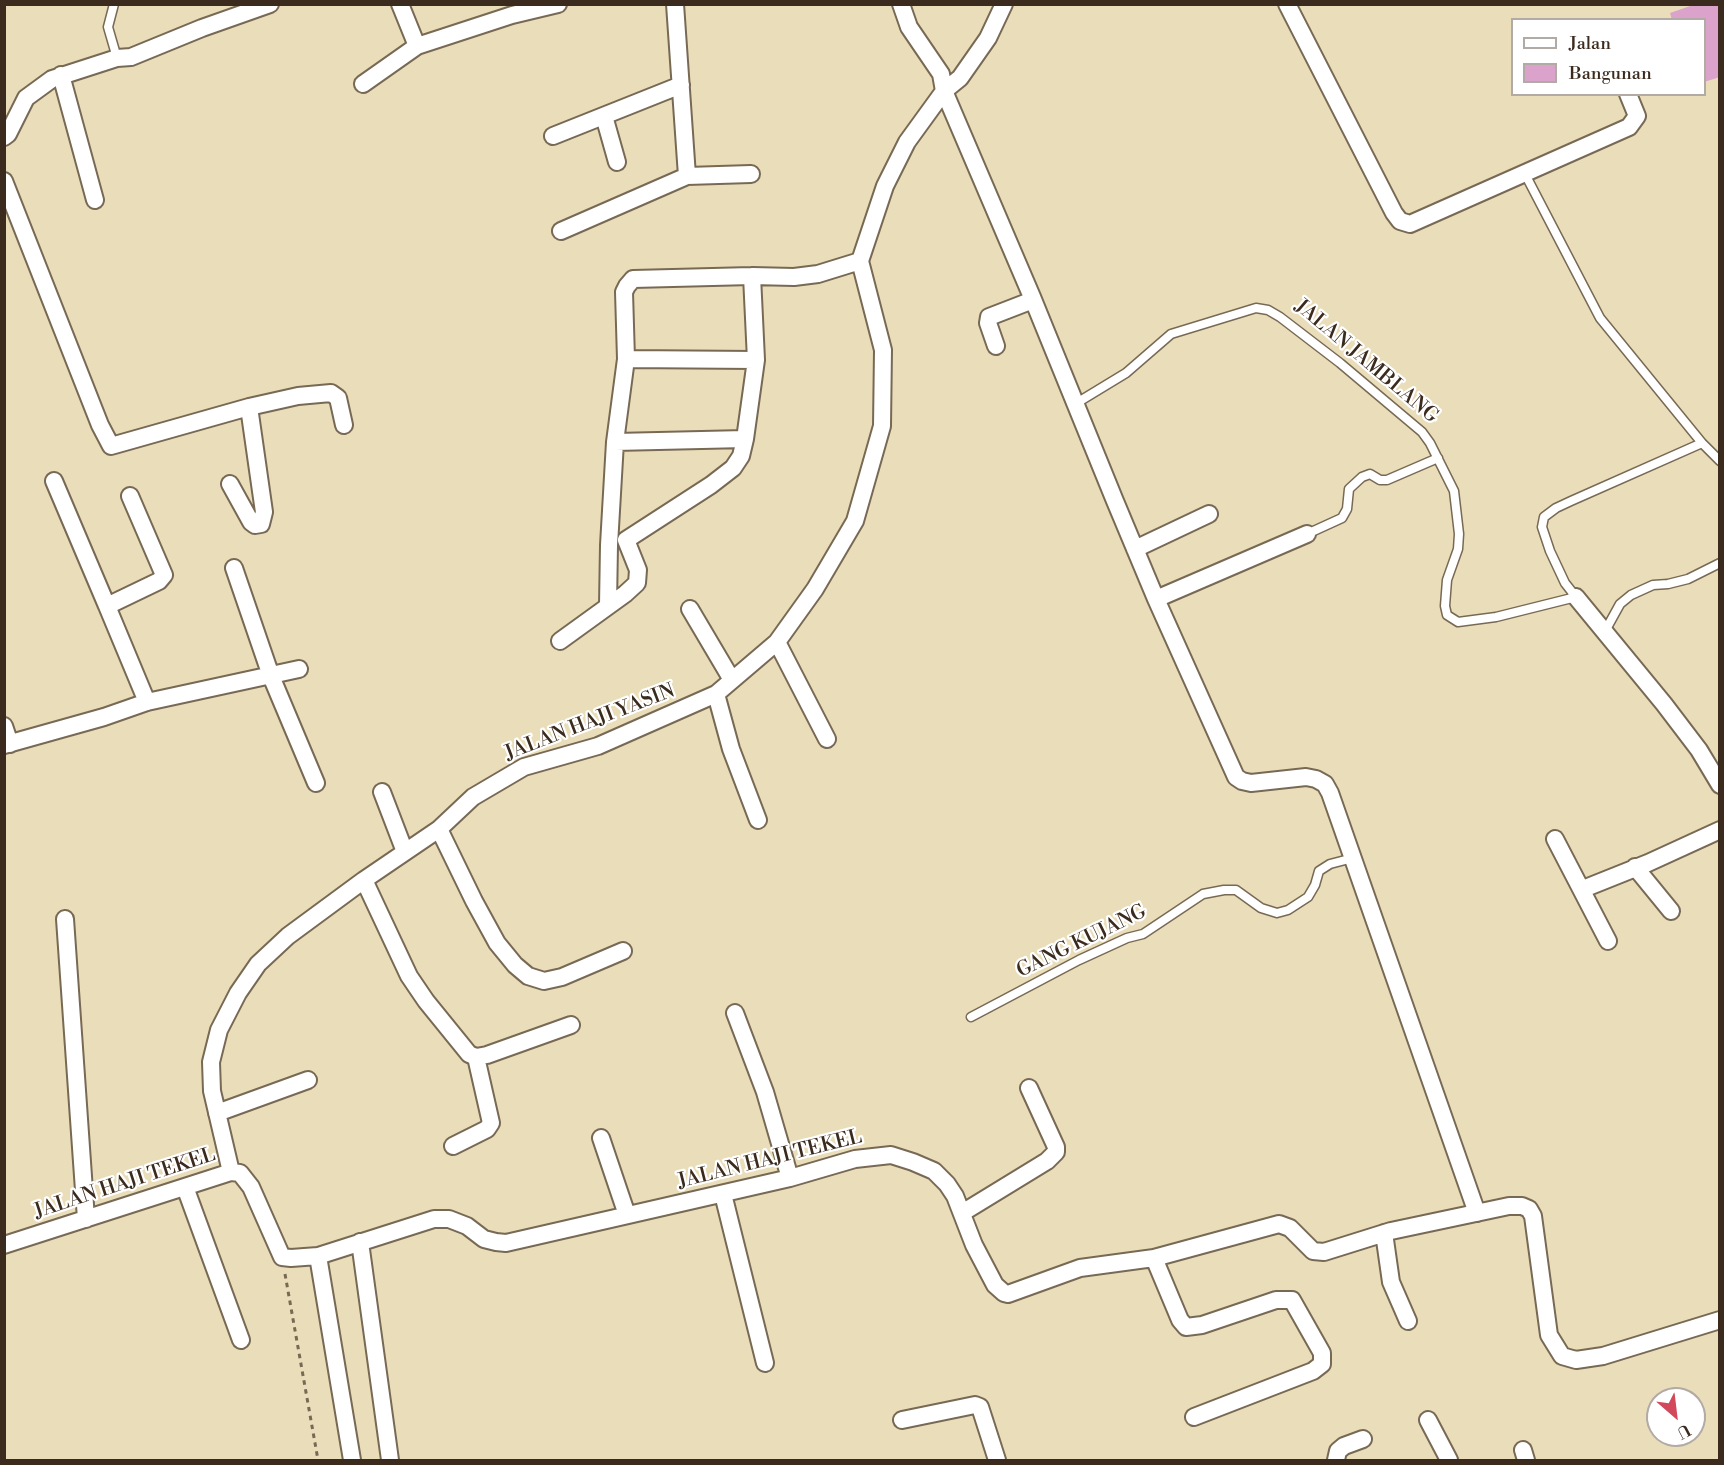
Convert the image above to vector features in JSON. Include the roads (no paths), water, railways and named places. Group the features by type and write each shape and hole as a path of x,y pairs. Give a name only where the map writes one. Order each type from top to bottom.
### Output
{"street":[{"path":"4,136 8,134 26,98 42,85 62,75 117,58 130,57 270,4"},
{"path":"400,4 417,46"},
{"path":"363,84 417,46 512,15 558,4"},
{"path":"675,4 687,176"},
{"path":"901,4 909,27 941,74 944,91 1135,549 1236,777 1251,783 1316,778 1325,784 1330,793 1477,1213"},
{"path":"608,605 615,442 626,359 624,292 633,279 794,277 818,274 860,261 885,186 907,142 944,91 960,78 988,38 1004,4"},
{"path":"1287,4 1394,213 1400,221 1410,224 1629,127 1637,116 1629,96"},
{"path":"62,75 94,200"},
{"path":"553,136 681,85"},
{"path":"603,116 617,162"},
{"path":"561,231 687,176 751,174"},
{"path":"4,181 100,425 111,446 298,396 331,393 338,398 344,425"},
{"name":"JALAN HAJI YASIN","path":"231,1172 212,1091 211,1062 219,1030 237,993 258,964 288,936 363,880 439,829 473,797 524,767 598,746 716,694 777,642 815,589 855,521 882,426 883,350 860,261"},
{"path":"609,545 626,540 711,485 733,468 741,456 756,360 752,276"},
{"path":"996,346 987,323 989,317 1033,300"},
{"path":"626,359 756,360"},
{"path":"230,484 251,522 255,525 261,524 264,512 249,408"},
{"path":"615,442 745,439"},
{"path":"54,480 147,702"},
{"path":"107,606 159,581 164,575 130,496"},
{"path":"1135,549 1209,514"},
{"path":"1156,599 1308,534"},
{"path":"560,641 637,583 638,570 626,540"},
{"path":"234,568 271,676 316,783"},
{"path":"1576,597 1678,722 1699,750 1719,785"},
{"path":"690,609 732,680"},
{"path":"777,642 827,739"},
{"path":"4,726 8,745 147,702 299,669"},
{"path":"716,694 731,749 758,820"},
{"path":"382,792 405,852"},
{"path":"439,829 497,943 528,976 544,981 562,977 623,951"},
{"path":"1583,890 1719,830"},
{"path":"1555,839 1608,941"},
{"path":"1635,867 1671,911"},
{"path":"363,880 409,976 465,1050 476,1057 491,1123 487,1129 453,1146"},
{"path":"65,919 86,1219"},
{"path":"735,1013 765,1092 790,1178"},
{"path":"476,1057 571,1025"},
{"path":"217,1113 308,1080"},
{"path":"962,1213 1047,1161 1056,1152 1056,1147 1029,1088"},
{"path":"601,1138 627,1215"},
{"name":"JALAN HAJI TEKEL","path":"4,1245 231,1172 240,1173 250,1187 282,1257 318,1256 434,1219 449,1219 467,1226 484,1239 506,1243 790,1178 855,1159 891,1155 934,1171 947,1184 955,1196 974,1245 995,1285 1008,1294 1080,1268 1154,1258 1279,1224 1290,1228 1313,1251 1324,1252 1383,1233 1509,1206 1522,1206 1529,1209 1533,1216 1549,1335 1562,1356 1576,1360 1603,1356 1719,1320"},
{"path":"185,1187 241,1340"},
{"path":"723,1194 765,1363"},
{"path":"1383,1233 1390,1282 1408,1321"},
{"path":"360,1242 390,1461"},
{"path":"318,1256 352,1461"},
{"path":"1154,1258 1180,1320 1186,1327 1203,1325 1276,1300 1292,1300 1322,1353 1322,1364 1313,1371 1194,1417"},
{"path":"902,1420 975,1405 980,1407 997,1461"},
{"path":"1428,1420 1449,1461"},
{"path":"1336,1461 1338,1451 1362,1439"}],"lane":[{"path":"114,4 108,27 117,58"},
{"path":"1525,174 1600,318 1719,461"},
{"name":"JALAN JAMBLANG","path":"1075,404 1126,373 1171,334 1256,308 1268,310 1340,363 1422,432 1438,458 1454,491 1459,534 1458,549 1445,593 1447,615 1464,623 1576,597"},
{"path":"1576,597 1565,583 1550,551 1542,527 1544,517 1556,508 1702,443"},
{"path":"1308,534 1342,518 1347,508 1349,489 1362,477 1370,474 1380,480 1387,480 1438,458"},
{"path":"1604,633 1620,604 1631,595 1653,585 1688,579 1719,563"},
{"name":"GANG KUJANG","path":"971,1017 1079,960 1127,938 1143,934 1203,894 1236,890 1261,908 1277,913 1308,897 1315,885 1319,870 1330,864 1353,858"}]}
